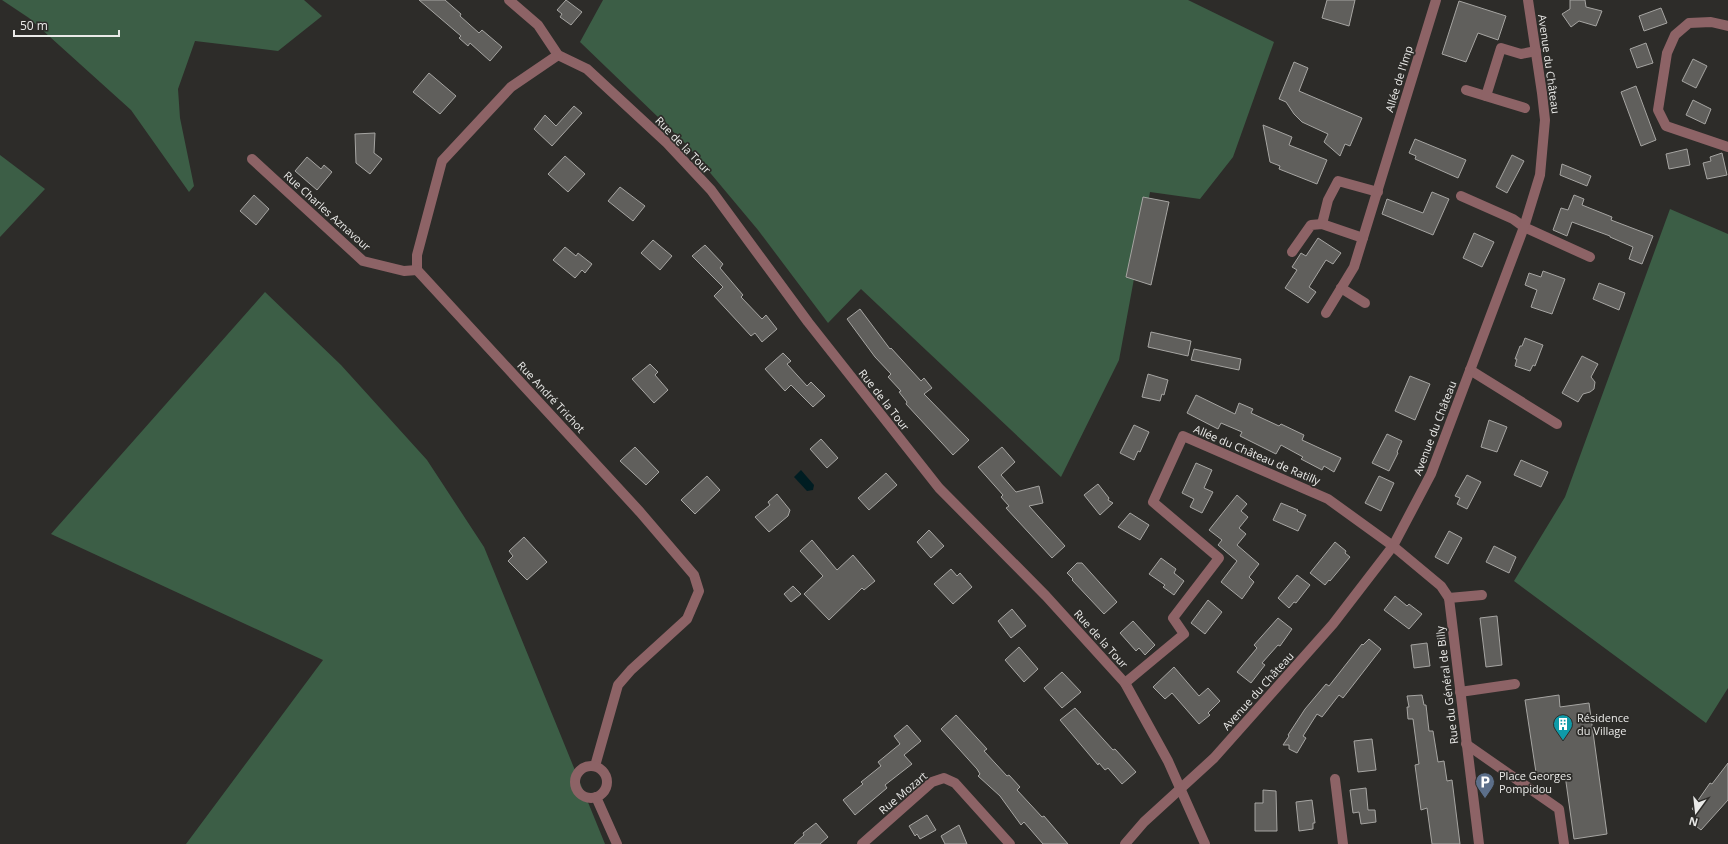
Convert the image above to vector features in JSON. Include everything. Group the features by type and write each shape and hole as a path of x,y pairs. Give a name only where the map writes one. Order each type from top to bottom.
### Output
{"street":[{"path":"417,270 417,255 442,161 511,87 558,55 538,25 509,0"},
{"name":"Allée de l'Imp","path":"1326,313 1354,267 1436,0"},
{"name":"Avenue du Château","path":"1125,844 1144,822 1214,758 1333,624 1393,546 1431,474 1524,227 1540,175 1545,120 1528,0"},
{"path":"1728,26 1711,22 1689,24 1675,35 1667,53 1658,110 1666,126 1728,147"},
{"path":"1486,96 1501,48 1521,54 1536,52"},
{"name":"Rue de la Tour","path":"558,55 587,69 667,143 711,190 808,322 939,488 1046,596 1125,683 1168,762 1205,844"},
{"path":"1466,90 1525,108"},
{"name":"Rue Charles Aznavour","path":"252,159 363,261 404,271 417,270"},
{"path":"1322,224 1328,200 1338,181 1378,192"},
{"path":"1461,196 1513,219 1524,227 1590,257"},
{"path":"1292,252 1311,225 1322,224 1363,238"},
{"name":"Rue André Trichot","path":"417,270 640,512 694,575 698,583 699,591 687,619 631,670 618,685 595,766"},
{"path":"1341,288 1365,303"},
{"path":"1470,370 1557,424"},
{"name":"Allée du Château de Ratilly","path":"1125,683 1184,634 1173,618 1219,558 1153,502 1183,436 1328,499 1393,546"},
{"path":"1393,546 1441,586 1449,598 1482,595"},
{"name":"Rue du Général de Billy","path":"1449,598 1479,844"},
{"path":"1460,692 1515,684"},
{"path":"1466,744 1559,809 1564,844"},
{"path":"595,766 605,773 607,778 605,790 596,797 586,797 576,786 577,776 584,768 595,766"},
{"name":"Rue Mozart","path":"862,844 932,782 944,778 955,783 1010,844"},
{"path":"1335,779 1343,844"},
{"path":"596,797 617,844"}],"green space":[{"path":"2,0 304,0 322,16 278,51 195,41 178,89 180,118 194,186 189,192 131,110 29,18"},
{"path":"603,0 1188,0 1274,42 1233,157 1200,199 1150,192 1119,360 1061,477 861,289 828,323 758,230 686,144 580,42"},
{"path":"0,155 45,189 0,237"},
{"path":"1670,209 1728,234 1728,688 1706,723 1514,581 1565,497"},
{"path":"265,292 341,365 427,460 484,547 605,844 186,844 323,660 51,534"}],"water":[{"path":"801,470 814,485 813,490 807,491 794,477"}],"building":[{"path":"419,0 445,0 479,33 482,30 502,47 490,61 470,43 468,46 459,38 461,36"},
{"path":"566,0 582,12 571,25 560,17 562,14 557,10"},
{"path":"1327,0 1355,0 1349,26 1322,18"},
{"path":"1570,0 1585,0 1586,7 1602,11 1596,26 1579,21 1571,27 1562,14 1570,9"},
{"path":"1459,1 1506,16 1498,40 1478,33 1466,62 1442,54"},
{"path":"1661,8 1667,23 1644,31 1639,16"},
{"path":"1646,43 1653,63 1637,68 1630,49"},
{"path":"1693,59 1707,66 1696,88 1682,81"},
{"path":"1294,62 1308,68 1299,91 1362,118 1350,146 1345,144 1340,156 1324,142 1328,134 1302,122 1294,114 1286,102 1279,99"},
{"path":"429,73 456,96 440,114 413,92"},
{"path":"1636,86 1656,140 1641,146 1621,92"},
{"path":"1693,100 1711,109 1705,124 1686,115"},
{"path":"574,106 582,113 552,146 534,129 545,115 556,126"},
{"path":"1263,125 1292,137 1289,145 1327,160 1317,184 1279,169 1280,166 1270,162"},
{"path":"375,133 374,153 382,159 370,174 356,163 355,134"},
{"path":"1415,139 1466,160 1458,178 1415,159 1416,156 1409,153"},
{"path":"1687,149 1690,165 1669,169 1666,154"},
{"path":"1722,153 1727,175 1707,179 1703,163 1711,161 1710,157"},
{"path":"1512,155 1524,161 1507,193 1496,187"},
{"path":"565,156 585,174 568,192 548,174"},
{"path":"307,157 321,169 324,165 332,172 317,190 295,171"},
{"path":"1562,164 1591,176 1587,186 1560,175"},
{"path":"620,187 645,206 633,221 608,201"},
{"path":"1432,192 1449,199 1433,235 1382,214 1387,199 1423,213"},
{"path":"254,195 269,209 256,225 240,211"},
{"path":"1574,195 1584,199 1582,205 1612,217 1611,220 1653,236 1642,264 1629,259 1633,247 1610,236 1572,222 1567,236 1553,230 1561,208 1568,210"},
{"path":"1143,197 1169,202 1151,285 1126,277"},
{"path":"1474,233 1494,242 1482,267 1463,258"},
{"path":"1318,238 1341,253 1333,264 1326,260 1309,287 1316,292 1308,303 1285,288 1297,270 1292,267 1301,253 1306,256"},
{"path":"653,240 672,256 660,270 641,253"},
{"path":"705,245 723,264 720,268 743,295 741,297 762,319 766,315 777,329 762,342 755,333 751,336 714,296 723,287 692,256"},
{"path":"565,247 576,256 578,253 592,264 585,273 582,270 575,278 553,260"},
{"path":"1543,271 1565,279 1552,314 1531,307 1537,290 1525,285 1529,273 1541,277"},
{"path":"1599,283 1625,293 1619,310 1593,299"},
{"path":"860,309 890,349 891,348 921,381 924,378 932,388 924,394 969,440 953,455 906,404 907,402 899,392 901,391 888,377 891,374 875,357 847,319"},
{"path":"1151,332 1191,341 1188,356 1148,347"},
{"path":"1525,338 1543,345 1535,366 1533,365 1530,371 1515,366 1517,359 1515,359"},
{"path":"1194,349 1241,359 1239,370 1191,360"},
{"path":"783,353 791,361 787,364 807,386 811,382 825,396 813,407 791,385 785,391 765,369"},
{"path":"1582,356 1598,364 1591,377 1595,382 1594,389 1583,394 1578,402 1562,393"},
{"path":"650,364 658,372 655,375 668,390 654,403 632,379"},
{"path":"1148,374 1168,380 1164,395 1162,394 1160,401 1142,397"},
{"path":"1410,376 1430,384 1415,420 1395,411"},
{"path":"1196,395 1235,414 1239,403 1253,409 1251,413 1279,426 1281,424 1304,435 1302,440 1341,458 1334,472 1324,466 1322,470 1301,459 1303,457 1281,445 1276,454 1240,436 1242,432 1221,423 1218,429 1187,413"},
{"path":"1489,420 1507,427 1497,452 1481,447"},
{"path":"1134,425 1149,432 1140,452 1138,451 1134,460 1120,453"},
{"path":"1387,434 1402,441 1389,471 1372,463"},
{"path":"821,439 838,458 827,468 810,449"},
{"path":"635,447 659,472 646,485 620,461"},
{"path":"1002,447 1015,462 1001,475 1016,492 1039,486 1043,503 1029,506 1065,546 1052,558 1006,508 1009,506 1001,497 1003,495 978,467"},
{"path":"1521,460 1548,472 1541,487 1514,475"},
{"path":"1196,463 1212,470 1204,488 1213,492 1202,513 1190,507 1194,499 1182,493"},
{"path":"886,473 897,485 869,510 858,498"},
{"path":"1467,475 1481,482 1467,509 1457,504 1460,498 1455,496"},
{"path":"707,476 720,490 695,514 681,500"},
{"path":"1379,476 1394,483 1381,511 1365,503"},
{"path":"1098,484 1109,498 1108,500 1113,503 1100,515 1084,495"},
{"path":"777,494 790,510 788,516 769,532 755,517 770,505 768,502"},
{"path":"1237,495 1247,504 1241,511 1248,517 1239,528 1246,534 1237,545 1259,564 1249,577 1254,582 1242,599 1221,582 1237,561 1218,545 1222,540 1209,530"},
{"path":"1281,503 1306,515 1298,531 1273,520"},
{"path":"1130,513 1149,525 1140,540 1118,527"},
{"path":"929,530 944,546 931,558 917,542"},
{"path":"1449,531 1462,538 1448,564 1435,557"},
{"path":"524,537 547,562 527,580 508,561 513,556 509,551"},
{"path":"812,540 837,570 853,555 875,581 864,590 862,588 829,620 804,594 823,576 800,551"},
{"path":"1335,542 1346,551 1345,553 1350,557 1325,585 1310,573"},
{"path":"1494,546 1516,557 1509,573 1486,562"},
{"path":"1161,558 1176,569 1174,573 1184,581 1174,595 1163,587 1165,585 1149,574"},
{"path":"1077,563 1082,563 1117,602 1104,614 1067,573"},
{"path":"951,569 957,576 960,573 972,587 953,604 934,584"},
{"path":"1297,575 1310,585 1296,603 1294,602 1289,608 1278,598"},
{"path":"793,586 801,594 791,602 784,594"},
{"path":"1395,596 1407,606 1409,604 1422,614 1409,629 1384,610"},
{"path":"1208,600 1222,612 1205,634 1191,623"},
{"path":"1012,609 1026,626 1011,638 998,621"},
{"path":"1497,616 1502,665 1486,667 1480,618"},
{"path":"1278,618 1292,629 1280,646 1278,645 1262,663 1265,665 1251,683 1237,672 1257,648 1254,645"},
{"path":"1133,621 1155,645 1145,655 1139,648 1136,651 1120,633"},
{"path":"1369,639 1381,649 1343,698 1339,695 1322,717 1317,714 1303,736 1306,738 1297,753 1289,749 1289,745 1283,745 1305,709 1326,684 1329,686 1362,644 1363,645"},
{"path":"1427,643 1430,666 1414,668 1411,645"},
{"path":"1019,647 1038,669 1024,682 1005,660"},
{"path":"1174,667 1199,696 1208,688 1220,701 1208,713 1210,715 1199,724 1172,693 1165,699 1153,687"},
{"path":"1062,672 1081,692 1062,708 1044,688"},
{"path":"1422,695 1424,705 1426,705 1429,731 1433,731 1438,762 1444,761 1447,781 1452,780 1460,844 1432,844 1427,808 1421,810 1415,765 1419,764 1413,719 1408,719 1407,707 1409,707 1407,696"},
{"name":"Résidence du Village","path":"1559,695 1560,707 1589,703 1607,834 1574,839 1565,775 1537,779 1525,700"},
{"path":"1075,708 1113,750 1115,749 1136,772 1122,784 1108,768 1105,770 1099,763 1098,765 1060,720"},
{"path":"956,715 987,749 984,751 1007,776 1009,775 1020,787 1017,790 1042,817 1044,816 1068,844 1043,844 1024,822 1021,825 1000,796 978,776 980,774 977,769 941,729"},
{"path":"907,725 921,741 904,755 912,764 885,785 887,788 855,815 843,800 863,784 861,782 881,766 878,762 900,744 894,736"},
{"path":"1372,739 1376,770 1358,772 1354,741"},
{"path":"1728,763 1728,800 1701,830 1691,822 1697,813 1692,809 1710,783 1712,784"},
{"path":"1366,788 1368,810 1375,810 1376,822 1361,824 1359,812 1353,813 1350,790"},
{"path":"1263,790 1276,791 1277,831 1255,831 1255,803 1263,803"},
{"path":"1312,800 1315,823 1313,823 1313,829 1299,831 1296,802"},
{"path":"927,815 936,830 920,839 917,834 915,836 909,826"},
{"path":"816,823 828,837 820,844 794,844 804,835 803,833"},
{"path":"959,825 967,844 945,844 941,836"}],"place":[{"name":"Résidence du Village","path":"1563,741"},
{"name":"Place Georges Pompidou","path":"1485,799"}]}
